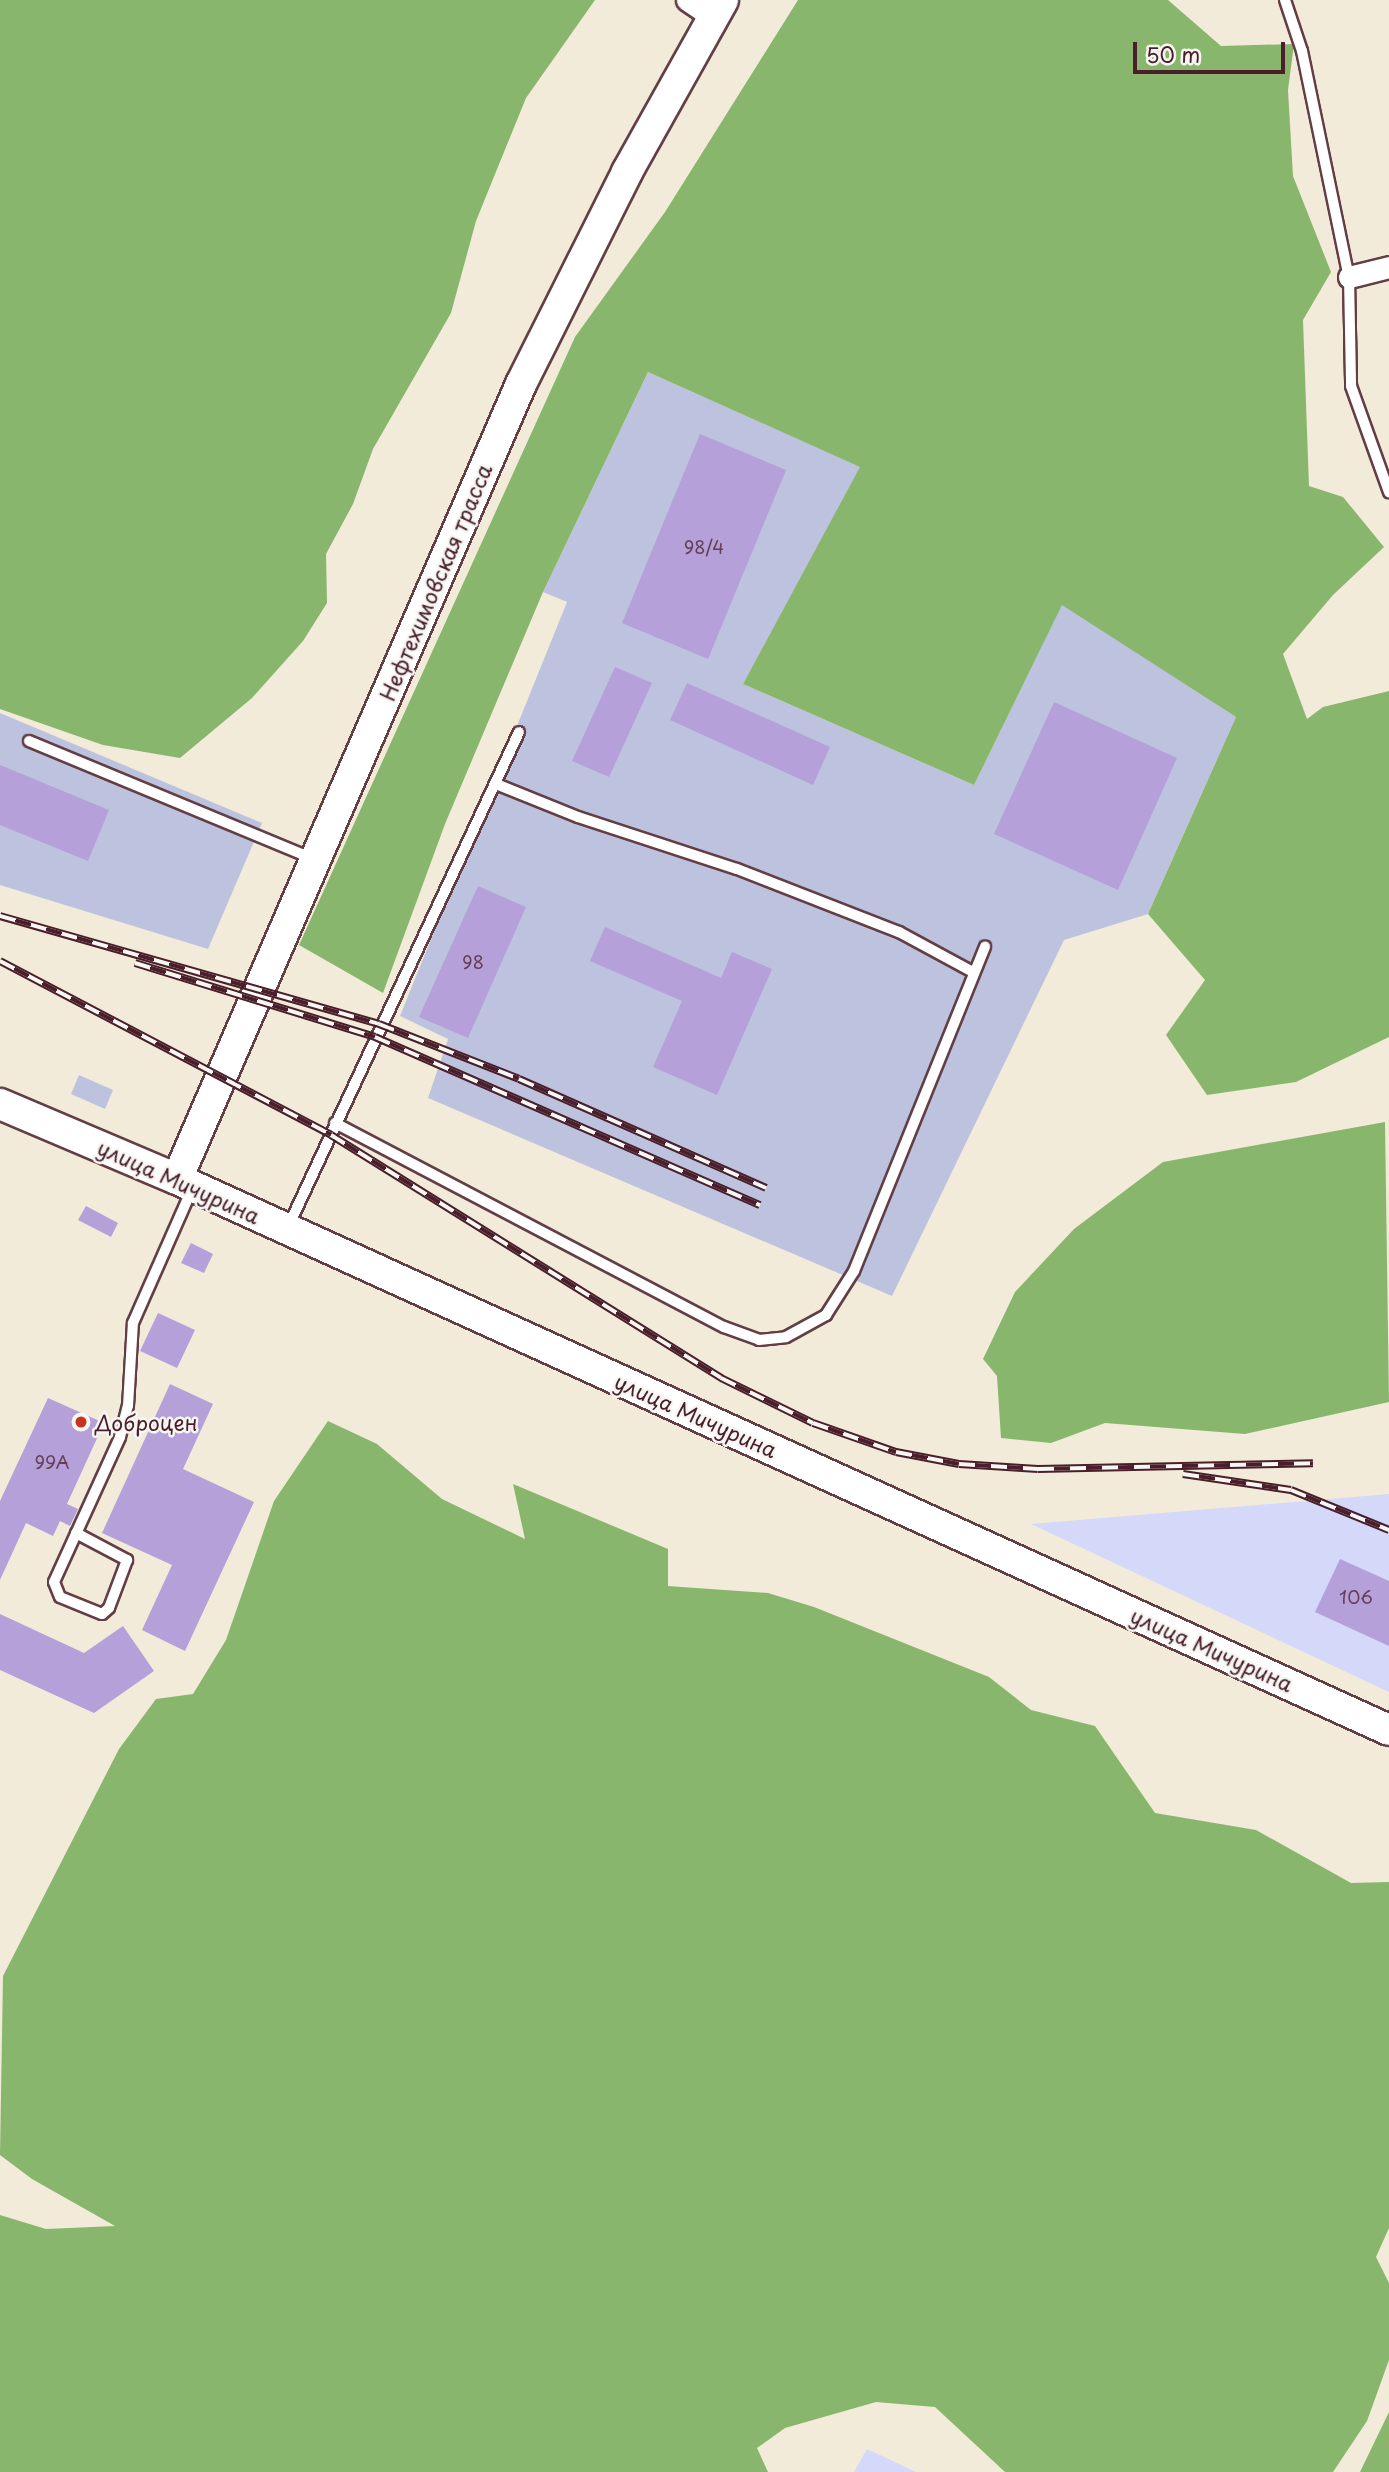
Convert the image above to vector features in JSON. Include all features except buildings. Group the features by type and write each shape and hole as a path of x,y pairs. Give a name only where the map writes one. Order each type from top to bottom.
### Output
{"main road":[{"name":"Нефтехимовская трасса","path":"185,1183 316,860 521,384 717,8"},
{"name":"улица Мичурина","path":"0,1104 185,1183 1389,1730"}],"street":[{"path":"687,0 717,8"},
{"path":"1349,276 1389,267"}],"lane":[{"path":"1285,0 1302,51 1349,276 1351,386 1389,492"},
{"path":"287,1229 519,732"},
{"path":"29,741 316,860"},
{"path":"496,784 862,917 974,972"},
{"path":"335,1123 724,1327 759,1340 786,1338 826,1315 854,1271 985,946"},
{"path":"76,1533 127,1560 115,1595 102,1614 55,1592 54,1582 124,1423 136,1311 185,1183"}],"shaded area":[{"path":"648,372 861,467 743,684 974,785 1062,604 1236,717 1148,914 1064,940 892,1296 428,1098 448,1039 400,1016 567,602 543,592"},
{"path":"0,713 262,823 208,949 0,885"},
{"path":"79,1075 113,1090 105,1109 71,1094"},
{"path":"1389,1494 1389,1692 1031,1524"},
{"path":"867,2449 916,2472 854,2472"}],"green space":[{"path":"0,0 595,0 526,98 476,221 451,313 373,449 353,504 326,554 327,603 303,641 252,698 180,758 103,745 0,709"},
{"path":"798,0 1168,0 1221,46 1294,44 1288,90 1293,176 1331,272 1303,320 1309,486 1343,497 1384,547 1333,595 1283,654 1307,719 1323,707 1389,691 1389,1037 1296,1082 1207,1095 1166,1035 1205,980 1148,914 1236,717 1062,605 974,785 743,684 860,467 648,372 543,592 445,824 383,993 299,945 575,337 665,212"},
{"path":"1385,1122 1389,1402 1245,1434 1105,1423 1051,1443 1001,1438 997,1376 983,1359 1015,1292 1074,1229 1163,1162"},
{"path":"328,1421 377,1444 442,1499 525,1539 513,1484 668,1549 668,1586 768,1593 814,1607 989,1677 1031,1710 1095,1726 1155,1813 1256,1830 1351,1883 1389,1882 1389,2228 1376,2257 1389,2283 1389,2360 1367,2421 1333,2472 1005,2472 935,2407 876,2402 785,2428 757,2448 768,2472 0,2472 0,2215 46,2229 115,2226 32,2179 0,2155 3,1976 119,1749 156,1699 193,1694 226,1640 274,1501"},
{"path":"1389,2412 1389,2472 1360,2472"}],"railway":[{"path":"0,916 379,1024 519,1079 766,1188"},
{"path":"0,961 331,1135 721,1378 813,1423 896,1452 959,1464 1038,1469 1313,1463"},
{"path":"135,963 375,1037 760,1205"},
{"path":"1183,1474 1291,1490 1389,1530"}],"place":[{"name":"Доброцен","path":"81,1422"}]}
